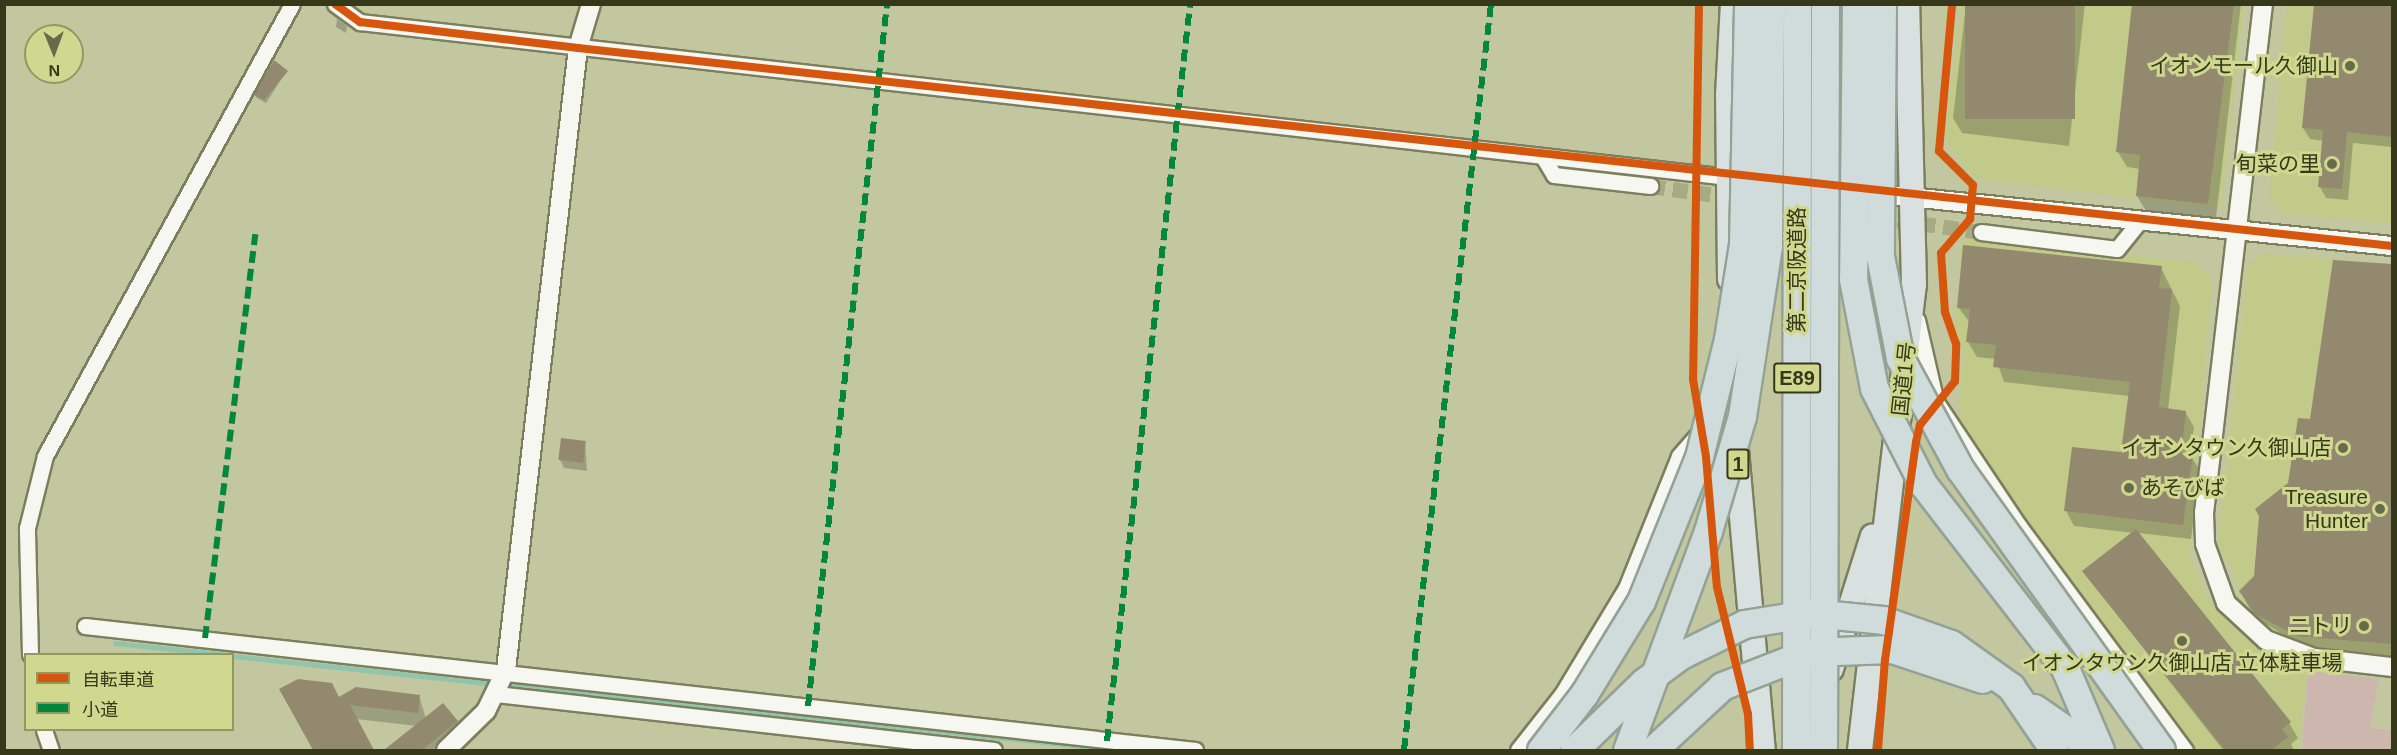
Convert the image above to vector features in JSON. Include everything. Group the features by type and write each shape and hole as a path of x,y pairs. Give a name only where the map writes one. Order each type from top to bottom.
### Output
{"highway":[{"path":"1719,4 1728,95"},
{"name":"1","path":"1733,4 1728,95 1732,405 1763,750"},
{"path":"1541,750 1584,694 1641,601 1699,457 1728,339 1743,244 1748,4"},
{"path":"1627,750 1708,531 1742,416 1768,246 1770,4"},
{"path":"1856,4 1853,279 1874,388 1923,483 2066,668 2100,750"},
{"path":"1882,4 1880,256 1900,358 1960,469 2161,750"},
{"name":"国道1号","path":"1860,750 1914,284 1914,197 1907,4"},
{"name":"第二京阪道路","path":"1796,750 1797,5"},
{"name":"第二京阪道路","path":"1823,750 1825,6"},
{"path":"1814,750 1828,677 1894,462"},
{"path":"1574,750 1644,682 1681,655 1744,624 1812,613 1883,620 1951,644 2011,687 2054,750"},
{"path":"1653,750 1699,702 1748,672 1809,652 1863,647 1927,657 1965,671 2012,695 2095,750"}],"street":[{"path":"30,653 27,528 45,456 291,4"},
{"path":"335,4 360,22 578,48 1543,157 2392,246"},
{"path":"446,750 501,683 578,48 591,4"},
{"path":"2263,4 2239,230 2204,513 2215,581 2244,623 2280,647 2314,658 2392,667"},
{"path":"1543,157 1554,175 1650,186"},
{"path":"1981,232 2117,249 2140,221"},
{"path":"1914,284 1926,372 1936,402 2019,526 2185,750"},
{"path":"1518,750 1562,694 1626,588 1689,440 1732,405"},
{"path":"85,626 501,683 807,729 994,750"},
{"path":"501,683 810,706 1106,746 1195,750"},
{"path":"807,729 810,706"},
{"path":"45,731 51,750"}],"shaded area":[{"path":"1961,5 2244,5 2221,209 1975,178 1948,144 1946,132"},
{"path":"2287,5 2392,5 2392,224 2282,213 2269,196"},
{"path":"1962,237 2199,263 2212,281 2190,556 2207,596 2234,629 2264,650 2307,670 2299,750 2196,750 2144,687 1959,425 1963,349 1954,326"},
{"name":"イオンタウン久御山店","path":"2262,254 2392,264 2392,656 2300,645 2277,635 2249,615 2238,599 2239,583 2218,542 2248,265"},
{"path":"2308,671 2379,679 2370,728 2392,731 2392,750 2302,750"}],"building":[{"path":"1965,4 2075,4 2075,119 1965,119"},
{"path":"2132,4 2234,4 2208,204 2136,196 2140,155 2116,152"},
{"name":"イオンモール久御山","path":"2314,4 2392,4 2392,137 2347,132 2342,189 2318,187 2323,130 2302,128"},
{"path":"274,60 288,71 264,100 254,95"},
{"path":"1963,245 2162,266 2159,288 2172,289 2159,407 2186,411 2181,453 2193,454 2183,525 2064,511 2072,447 2121,452 2130,382 1993,367 1996,345 1966,342 1970,309 1957,308"},
{"name":"イオンタウン久御山店","path":"2333,260 2392,264 2392,644 2297,636 2255,614 2239,591 2254,576 2259,516 2255,509 2288,483 2298,418 2310,419"},
{"path":"561,438 586,441 583,463 558,460"},
{"name":"イオンタウン久御山店 立体駐車場","path":"2136,529 2291,722 2282,729 2288,737 2271,750 2225,750 2082,571"},
{"path":"298,679 332,683 339,697 356,687 420,695 418,713 350,705 374,750 313,750 279,689"},
{"path":"443,703 458,721 422,750 384,750"}],"waterway":[{"path":"115,643 210,653"},
{"path":"234,656 1119,750"}],"tunnel":[{"path":"1650,186 1738,198"},
{"path":"1761,201 1981,232"}],"marked path":[{"path":"808,706 887,4"},
{"path":"1107,741 1190,4"},
{"path":"1404,750 1491,4"},
{"path":"205,638 255,234"}],"cycle path":[{"path":"335,4 360,22 578,48 2392,246"},
{"path":"1699,4 1693,379 1706,457 1717,587 1748,714 1750,750"},
{"path":"1878,750 1885,660 1916,442 1920,425 1955,381 1956,344 1945,312 1941,253 1970,219 1973,185 1939,151 1952,4"}],"place":[{"name":"イオンモール久御山","path":"2350,66"},
{"name":"旬菜の里","path":"2332,164"},
{"name":"イオンタウン久御山店","path":"2343,448"},
{"name":"あそびば","path":"2129,488"},
{"name":"Treasure Hunter","path":"2380,509"},
{"name":"ニトリ","path":"2364,626"},
{"name":"イオンタウン久御山店 立体駐車場","path":"2182,641"}]}
